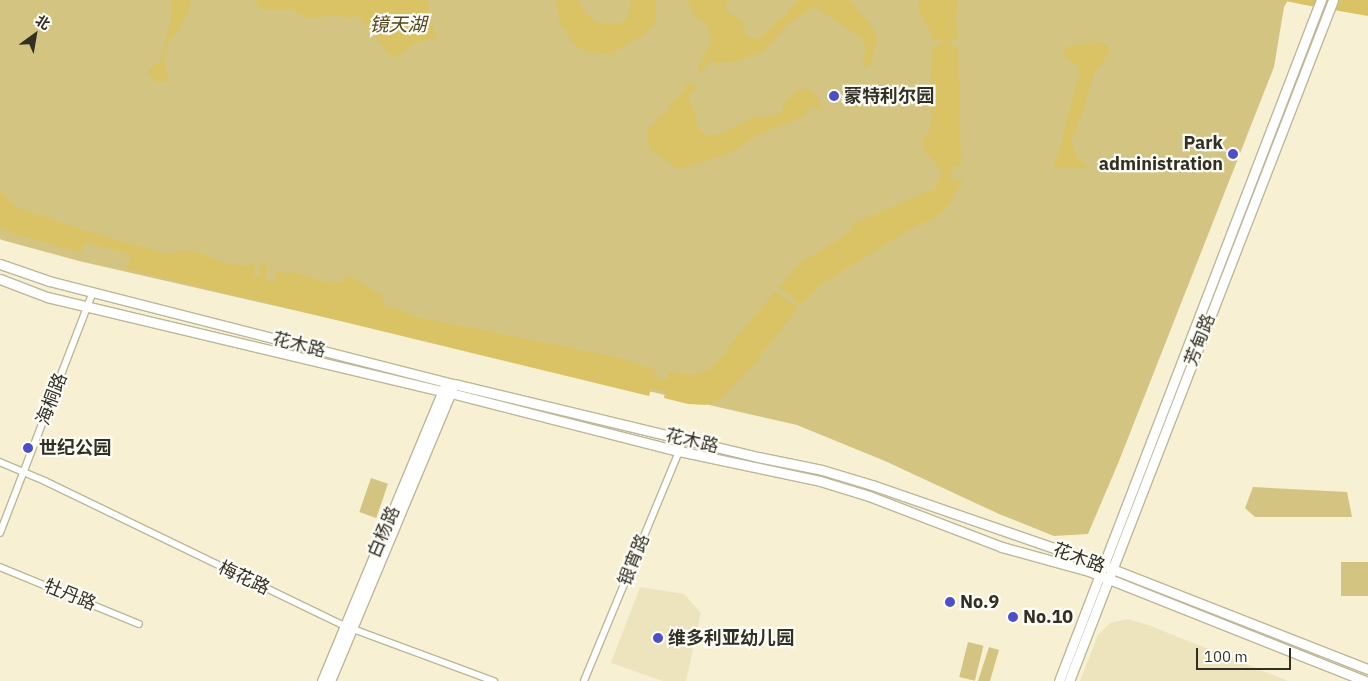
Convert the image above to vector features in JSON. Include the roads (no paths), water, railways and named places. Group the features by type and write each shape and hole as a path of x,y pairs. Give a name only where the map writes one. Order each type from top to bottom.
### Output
{"main road":[{"name":"芳甸路","path":"1069,681 1107,567 1321,0"},
{"name":"芳甸路","path":"1107,567 1332,0"},
{"name":"花木路","path":"0,264 49,281 448,387 679,451 820,481 861,494 1002,546 1089,571 1366,681"},
{"name":"花木路","path":"0,280 47,297 88,307 822,470 872,485 1107,567 1368,669"},
{"name":"白杨路","path":"330,681 349,627 448,387"},
{"name":"芳甸路","path":"1059,681 1103,578"},
{"name":"白杨路","path":"322,681 349,627"}],"street":[{"name":"海桐路","path":"0,533 93,292"},
{"name":"银宵路","path":"584,681 684,439"},
{"name":"梅花路","path":"0,462 349,627 494,681"},
{"name":"牡丹路","path":"0,566 139,624"}],"water":[{"path":"172,0 190,0 191,5 179,29 167,45 164,61 168,81 156,83 147,72 160,61 171,19"},
{"name":"镜天湖","path":"254,0 427,0 436,38 414,44 393,58 357,15 349,19 340,15 307,18 292,10 261,10"},
{"path":"556,0 578,0 586,14 599,24 617,24 627,19 632,0 656,0 656,21 645,34 610,55 586,51 575,45 560,24"},
{"path":"687,0 729,0 726,3 726,11 744,22 744,30 747,36 757,39 770,29 775,21 786,15 789,9 799,0 850,0 875,31 877,41 872,62 866,68 862,64 866,49 862,38 815,7 787,25 764,51 738,61 717,63 710,61 702,72 697,70 712,39 705,23 696,17"},
{"path":"919,0 957,0 956,22 958,39 932,40 932,34 918,9"},
{"path":"1281,0 1368,0 1368,16 1305,5"},
{"path":"1100,42 1108,45 1110,52 1094,74 1082,115 1071,140 1078,159 1089,167 1052,168 1061,147 1064,129 1080,74 1076,64 1063,55 1064,50 1069,46"},
{"path":"958,45 961,166 936,168 936,164 926,152 922,141 928,134 933,115 929,110 933,46"},
{"path":"688,83 696,87 690,95 689,103 694,107 697,126 706,136 720,134 755,117 763,118 781,112 786,100 797,90 807,88 818,97 822,109 808,107 805,116 759,134 726,155 679,169 649,149 647,132 655,121 666,113 671,102 682,93"},
{"path":"963,180 947,208 933,219 916,226 835,275 819,286 801,305 779,287 801,262 842,238 852,229 854,223 937,187 936,182"},
{"path":"0,190 16,207 90,232 81,253 12,233 0,227"},
{"path":"135,247 170,254 181,250 199,252 225,263 241,266 255,264 254,277 260,276 260,263 267,264 266,279 271,282 275,279 277,269 285,274 294,272 328,283 342,282 349,275 384,297 382,304 417,317 617,357 656,370 649,396 126,269"},
{"path":"775,291 798,308 753,365 719,400 705,405 688,404 664,398 668,372 693,375 712,368"}],"waterway":[{"path":"944,0 946,59"},
{"path":"943,196 948,153"},
{"path":"75,233 149,254"},
{"path":"639,379 679,389"}],"place":[{"name":"蒙特利尔园","path":"834,96"},
{"name":"Park administration","path":"1233,154"},
{"name":"世纪公园","path":"28,448"},
{"name":"No.9","path":"950,602"},
{"name":"No.10","path":"1013,617"},
{"name":"维多利亚幼儿园","path":"658,638"}]}
